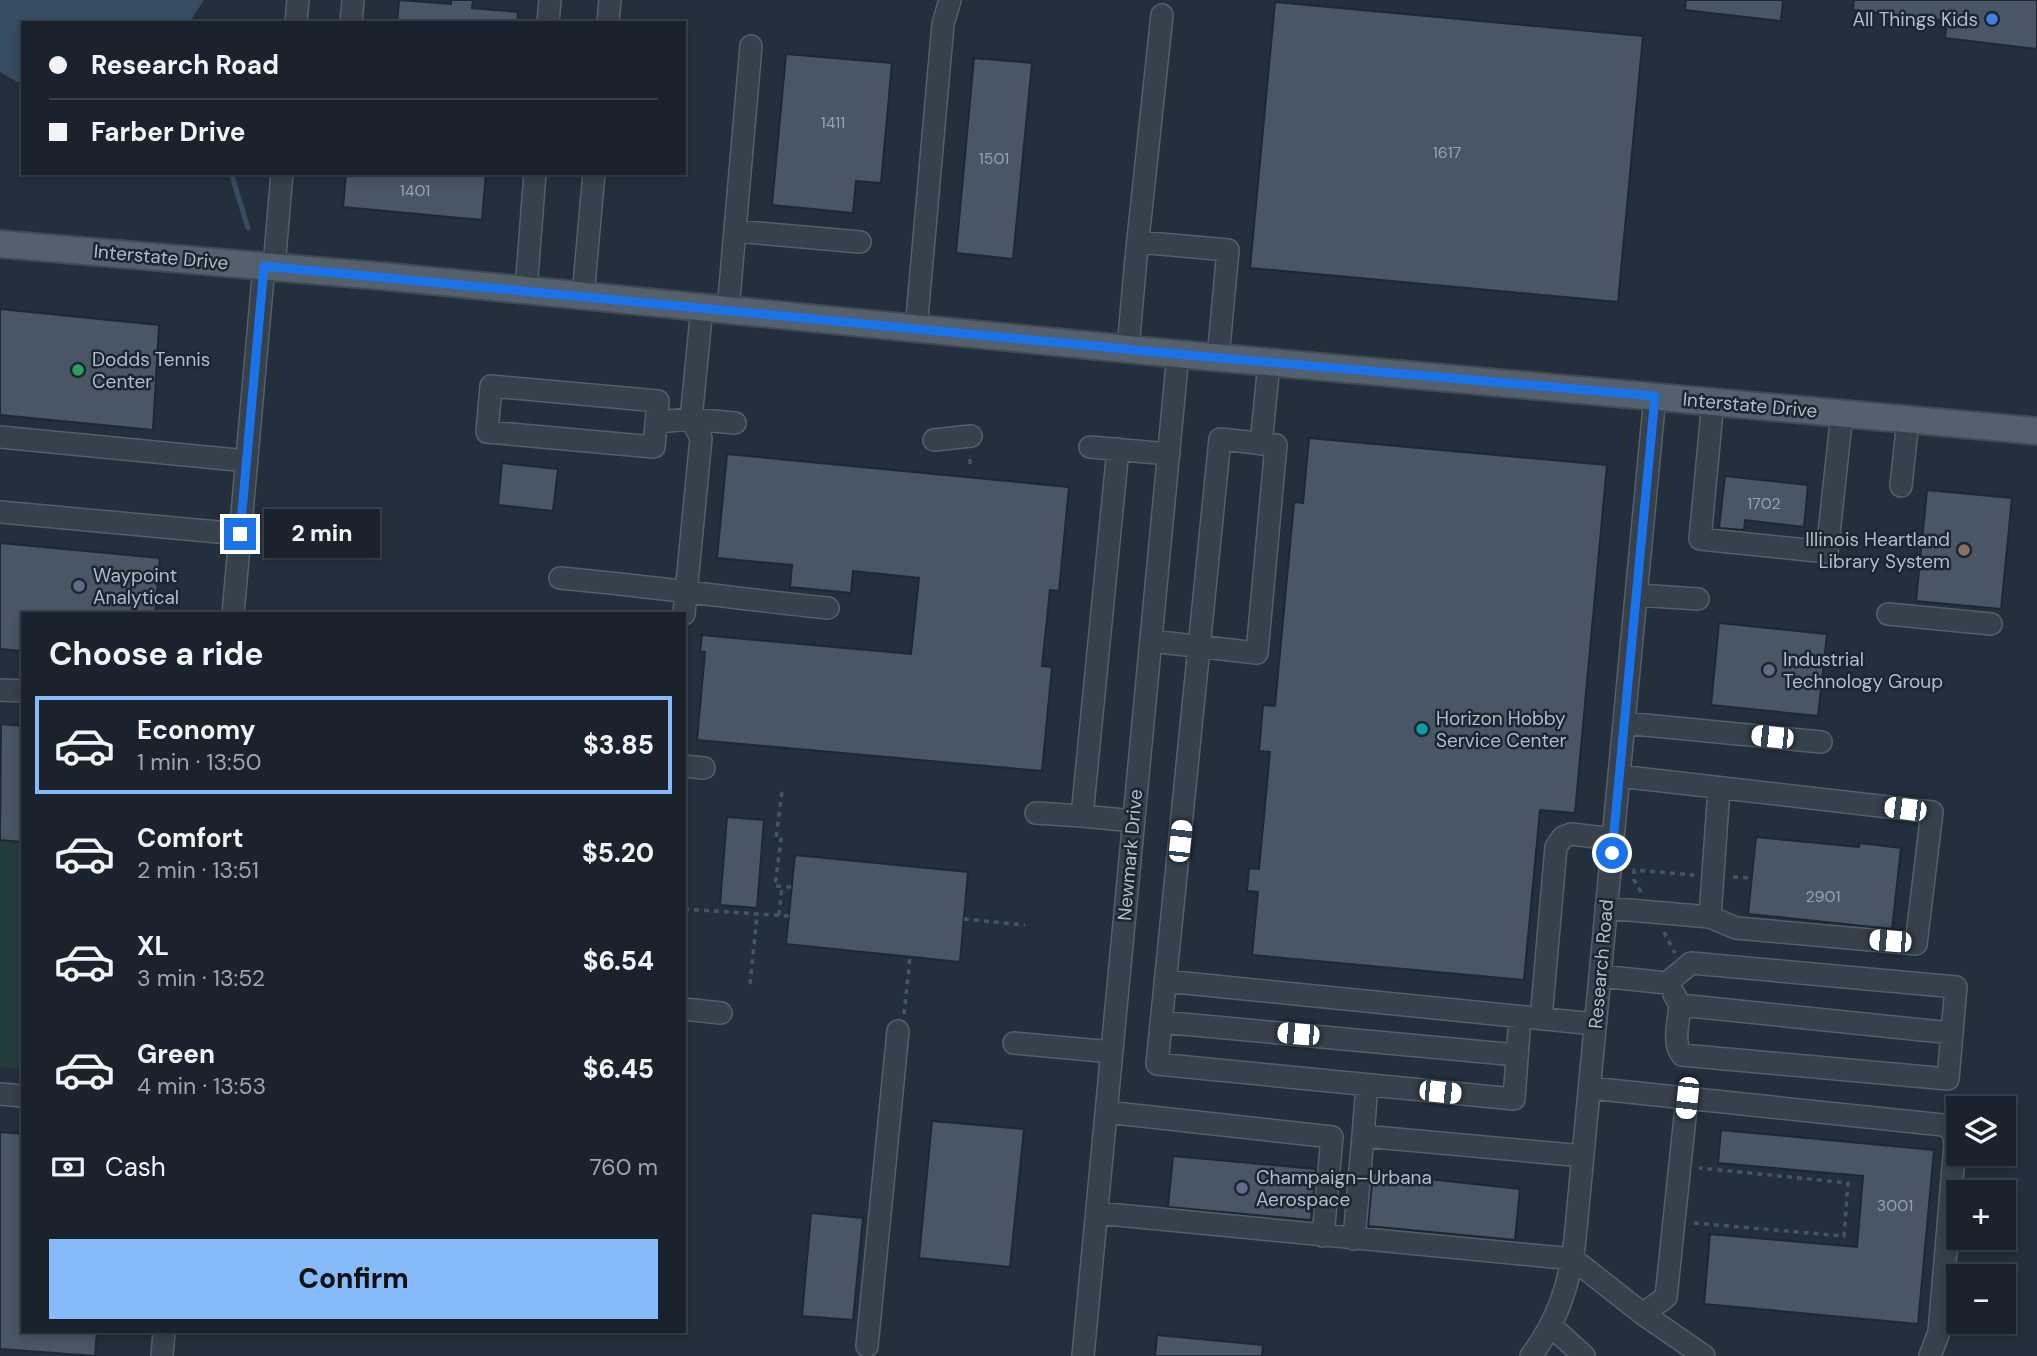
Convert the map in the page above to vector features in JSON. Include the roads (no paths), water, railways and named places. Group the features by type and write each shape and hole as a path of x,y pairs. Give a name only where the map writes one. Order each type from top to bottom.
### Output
{"main road":[{"name":"Interstate Drive","path":"0,244 269,266 1269,363 2037,431"}],"street":[{"path":"296,21 298,0"},
{"path":"351,21 353,0"},
{"path":"548,21 550,0"},
{"path":"608,21 610,0"},
{"path":"916,329 943,24 950,0"},
{"path":"1129,349 1162,15"},
{"path":"685,604 701,438 691,419 735,231 751,46"},
{"path":"233,612 247,461 282,175"},
{"path":"526,290 535,175"},
{"path":"583,296 594,175"},
{"path":"735,231 860,242"},
{"path":"1138,242 1228,250 1219,358"},
{"name":"Newmark Drive","path":"1083,1356 1178,354"},
{"path":"1261,443 1269,363"},
{"path":"491,386 658,401 656,422 654,447 487,432 491,386"},
{"name":"Research Road","path":"1531,1356 1551,1325 1565,1293 1573,1258 1655,396"},
{"path":"1713,401 1700,540 1827,552 1842,413"},
{"path":"656,422 691,419 735,423"},
{"path":"1901,486 1909,419"},
{"path":"934,440 971,436"},
{"path":"0,437 247,461"},
{"path":"1151,641 1199,646 1257,653 1276,445 1220,439 1199,646 1165,981 1157,1064 1514,1099 1517,1055 1530,1018 1556,847 1563,837 1571,834 1613,839"},
{"path":"1090,447 1169,454"},
{"path":"1082,816 1118,449"},
{"path":"0,512 240,534"},
{"path":"560,578 656,587 685,604 828,608"},
{"path":"1636,595 1698,599"},
{"path":"1888,614 1991,624"},
{"path":"0,690 21,691"},
{"path":"1624,723 1821,742"},
{"path":"1606,908 1710,917 1736,928 1916,944 1932,812 1619,776"},
{"path":"1710,917 1719,788"},
{"path":"1036,813 1134,821"},
{"path":"1600,976 1667,983 1691,962 1956,987 1948,1079 1682,1055 1677,1048 1681,1005 1667,983"},
{"path":"1165,981 1595,1024"},
{"path":"1681,1005 1952,1033"},
{"path":"686,1009 721,1013"},
{"path":"1161,1022 1517,1055"},
{"path":"867,1346 901,1026"},
{"path":"1013,1043 1112,1052"},
{"path":"1354,1239 1367,1085"},
{"path":"1590,1088 1943,1125 1953,1131 1955,1144 1939,1332 1930,1356"},
{"path":"0,1094 21,1096"},
{"path":"1643,1314 1666,1297 1687,1098"},
{"path":"1106,1112 1332,1137 1323,1236"},
{"path":"1363,1136 1583,1156"},
{"path":"1097,1213 1573,1258 1643,1314 1704,1356"},
{"path":"1551,1325 1584,1356"},
{"path":"162,1356 164,1333"}],"water":[{"path":"0,0 204,0 190,21 21,21 21,81 17,82 0,72"}],"waterway":[{"path":"232,175 248,228"}],"place":[{"name":"All Things Kids","path":"1992,19"},
{"name":"Dodds Tennis Center","path":"78,370"},
{"name":"Illinois Heartland Library System","path":"1964,550"},
{"name":"Waypoint Analytical","path":"79,586"},
{"name":"Industrial Technology Group","path":"1769,670"},
{"name":"Horizon Hobby Service Center","path":"1422,729"},
{"name":"Champaign–Urbana Aerospace","path":"1242,1188"}]}
